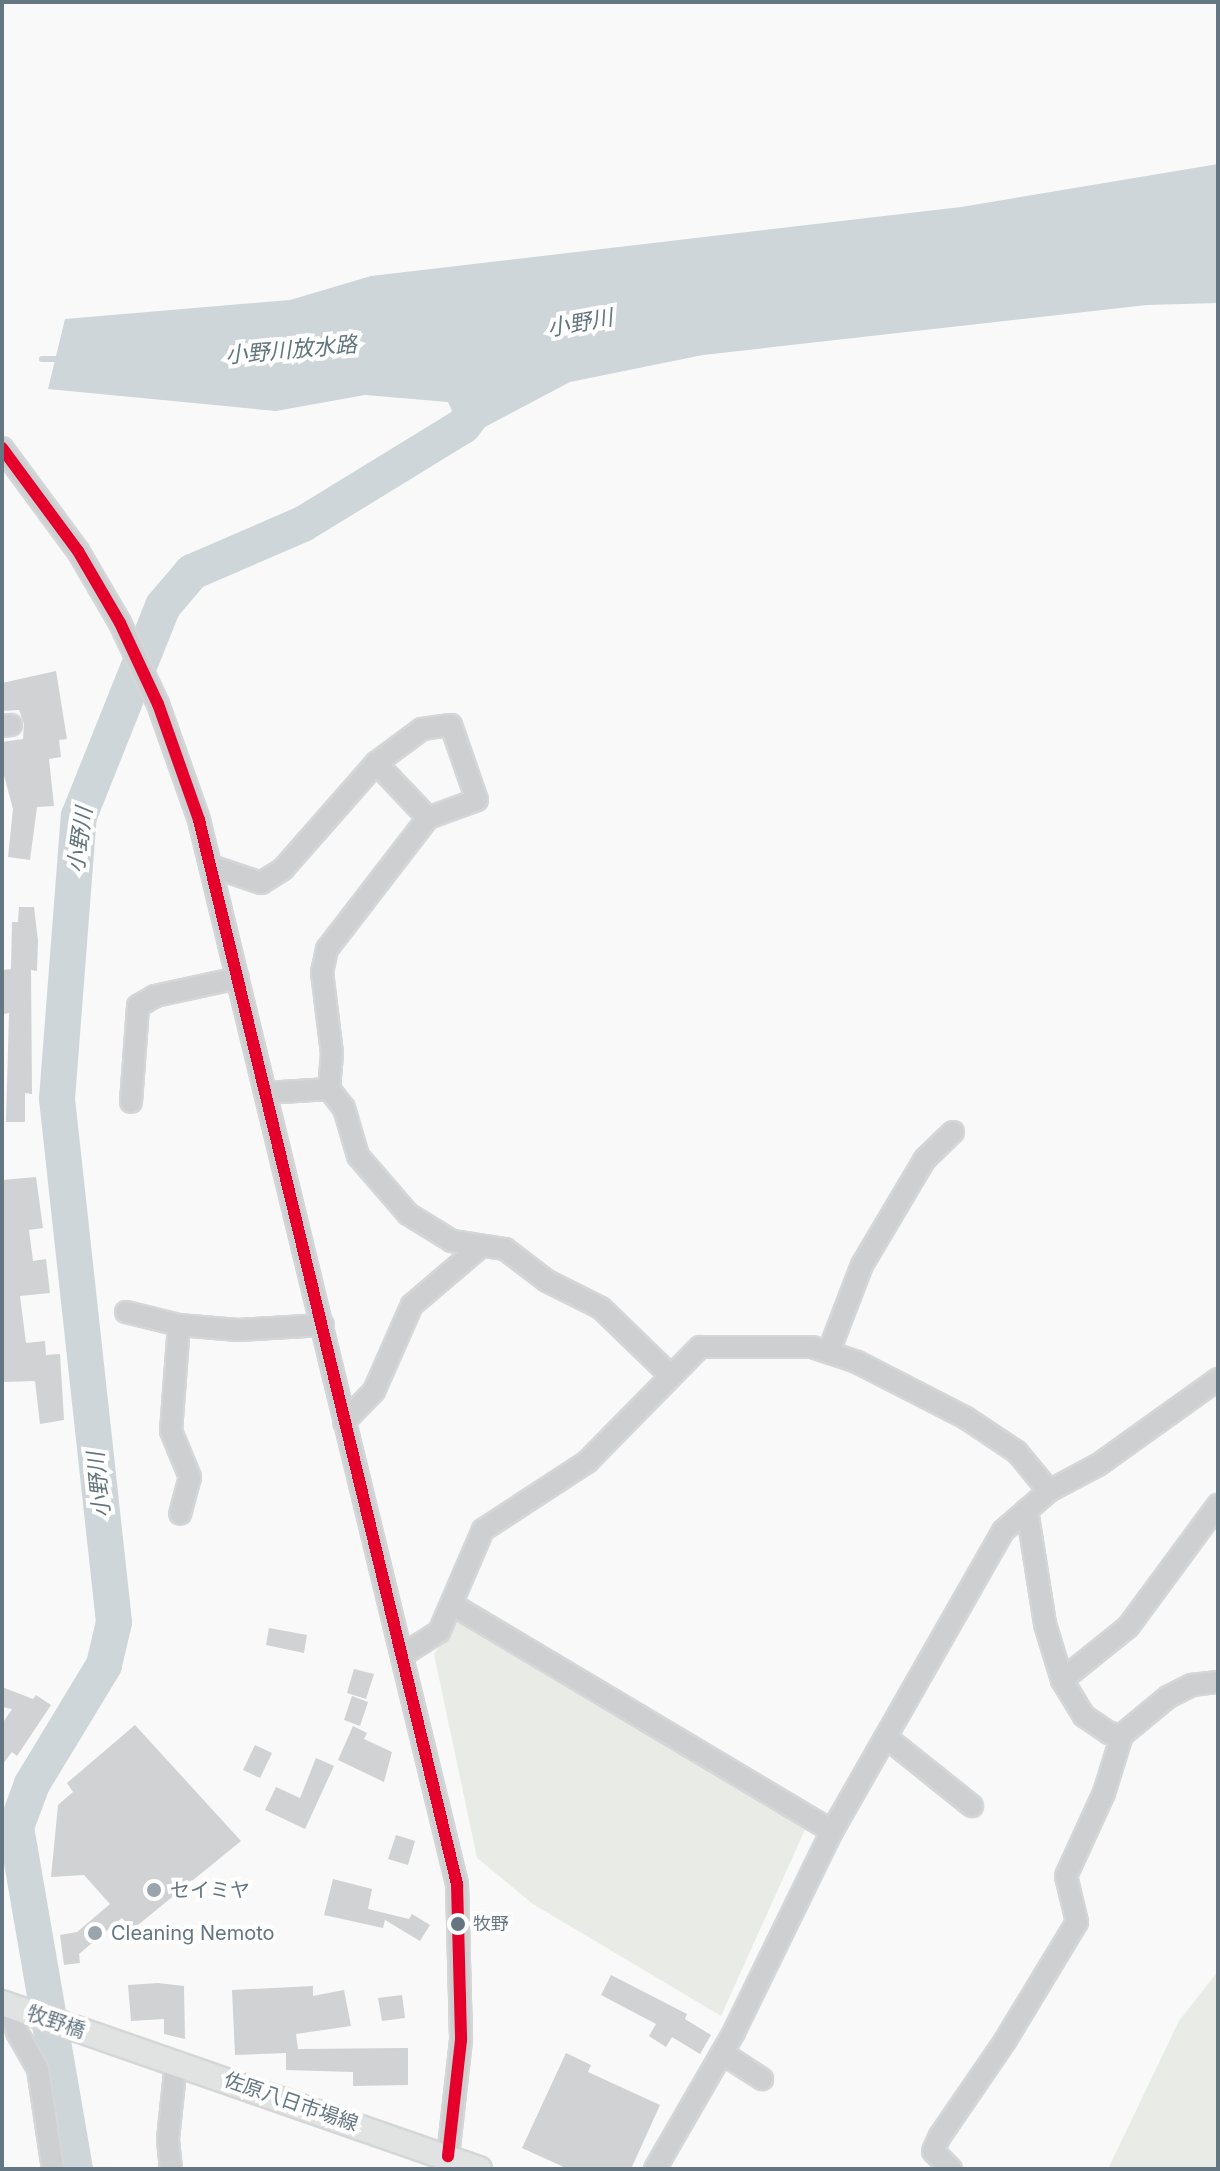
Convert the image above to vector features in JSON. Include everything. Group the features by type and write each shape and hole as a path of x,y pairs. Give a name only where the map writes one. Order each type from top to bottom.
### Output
{"main road":[{"name":"牧野橋","path":"6,2005 101,2038"},
{"name":"佐原八日市場線","path":"101,2038 479,2169"}],"street":[{"path":"2,448 78,551 120,623 158,704 211,866 344,1422 404,1654 457,1884 461,1927 461,2040 448,2156"},
{"path":"211,866 261,883 283,869 376,763 422,729 451,725 477,800 428,818 327,949 322,972 332,1054 329,1089 344,1108 358,1156 408,1214 452,1241 479,1248 505,1249 547,1281 601,1308 669,1374"},
{"path":"376,763 428,818"},
{"path":"131,1102 138,1006 155,996 238,978"},
{"path":"265,1093 329,1089"},
{"path":"829,1351 862,1265 925,1159 953,1132"},
{"path":"344,1422 374,1391 412,1305 479,1248"},
{"path":"126,1312 179,1325 261,1330 323,1325"},
{"path":"179,1325 171,1431 190,1477 180,1514"},
{"path":"404,1654 439,1632 483,1530 587,1462 669,1374 700,1347 829,1351 966,1418 1017,1452 1049,1491"},
{"path":"655,2169 722,2053 832,1831 1003,1531 1049,1491 1098,1465 1218,1379"},
{"path":"1062,1680 1128,1627 1218,1505"},
{"path":"1027,1510 1045,1624 1062,1680 1084,1716 1109,1733 1122,1735"},
{"path":"453,1605 832,1831"},
{"path":"951,2169 933,2151 940,2136 1077,1922 1066,1876 1104,1793 1122,1735 1168,1697 1192,1685 1218,1682"},
{"path":"887,1738 972,1806"},
{"path":"6,2005 38,2069 53,2169"},
{"path":"722,2053 762,2079"},
{"path":"171,2169 168,2139 176,2063"}],"shaded area":[{"path":"462,1616 808,1823 721,2016 533,1904 477,1858 434,1654"},
{"path":"1218,1971 1218,2169 1108,2169 1179,2021"}],"water":[{"path":"1218,164 1218,303 1147,305 703,355 570,382 464,438 448,402 365,395 276,411 48,389 65,319 290,300 371,276 961,207"}],"building":[{"path":"56,671 67,739 59,740 61,757 49,759 54,806 37,807 30,860 8,857 13,809 2,768 2,742 23,739 24,724 19,710 2,711 2,683"},
{"path":"19,907 34,907 38,941 37,971 31,970 32,1094 25,1093 25,1122 6,1122 9,1013 3,1014 2,970 11,969 12,922 18,922"},
{"path":"36,1177 43,1228 29,1230 33,1261 46,1259 50,1293 20,1296 26,1343 45,1341 46,1355 60,1354 64,1420 40,1424 35,1381 2,1382 2,1180"},
{"path":"269,1628 307,1635 304,1653 266,1645"},
{"path":"354,1669 374,1674 366,1699 347,1693"},
{"path":"2,1687 33,1699 36,1695 51,1705 17,1756 12,1752 2,1765 2,1724 12,1709 2,1707"},
{"path":"352,1696 368,1702 360,1726 344,1720"},
{"path":"135,1725 241,1841 133,1929 122,1918 79,1954 80,1963 64,1965 60,1935 77,1932 110,1904 84,1875 51,1877 58,1805 73,1792 67,1783"},
{"path":"353,1726 367,1733 364,1739 392,1752 384,1782 338,1760"},
{"path":"255,1745 272,1753 260,1778 243,1770"},
{"path":"316,1758 334,1766 305,1829 265,1810 276,1787 300,1798"},
{"path":"396,1835 415,1841 408,1865 388,1859"},
{"path":"333,1879 372,1889 368,1909 409,1919 412,1914 430,1925 420,1941 385,1920 383,1928 324,1915"},
{"path":"611,1975 687,2014 685,2019 711,2035 700,2054 672,2037 666,2047 649,2036 656,2024 601,1995"},
{"path":"158,1983 184,1986 185,2039 164,2034 164,2019 131,2021 128,1985"},
{"path":"313,1986 313,1996 344,1990 351,2026 296,2034 298,2049 408,2048 408,2085 353,2086 353,2072 286,2070 286,2053 235,2055 232,1990"},
{"path":"402,1995 405,2018 382,2021 378,1998"},
{"path":"566,2053 591,2065 588,2072 660,2105 631,2169 568,2169 522,2148"}],"waterway":[{"name":"小野川放水路","path":"42,359 62,359"},
{"name":"小野川","path":"75,2169 16,1827 32,1784 104,1665 114,1622 57,1099 79,816 163,606 192,572 303,524 463,426 491,390"}],"transit line":[{"path":"2,448 78,551 120,623 158,704 199,820 457,1884 461,2040 448,2156"}],"place":[{"name":"セイミヤ","path":"154,1890"},
{"name":"牧野","path":"458,1924"},
{"name":"Cleaning Nemoto","path":"95,1933"}]}
